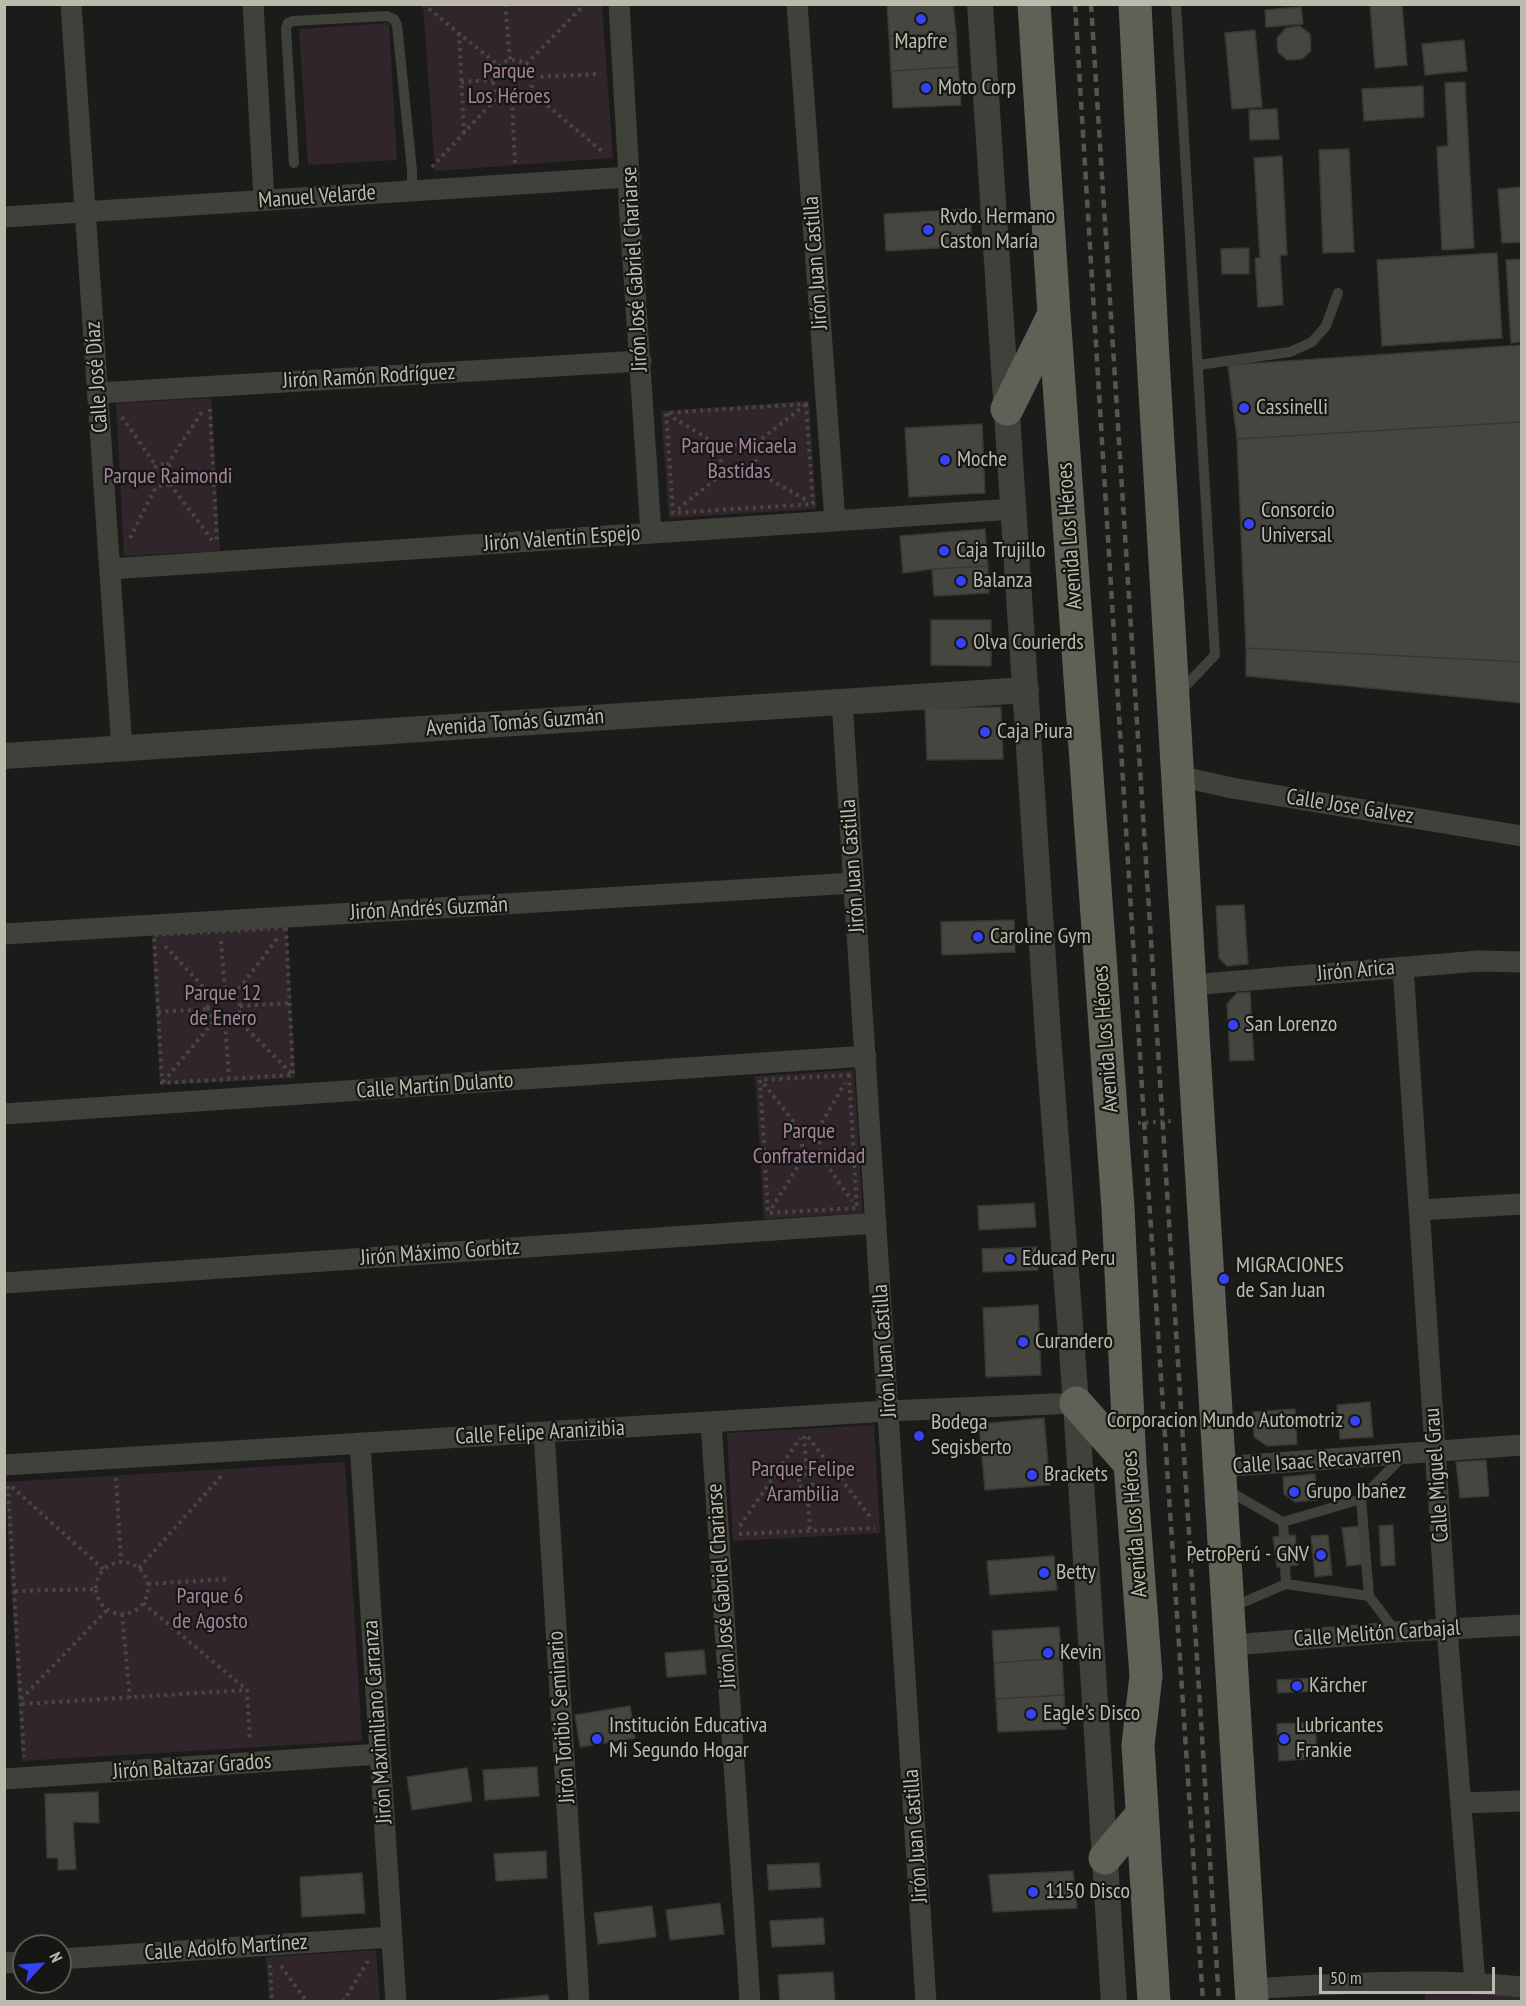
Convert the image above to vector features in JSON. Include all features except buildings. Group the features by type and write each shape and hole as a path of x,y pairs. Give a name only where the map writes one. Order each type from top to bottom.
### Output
{"main road":[{"name":"Avenida Los Héroes","path":"1034,4 1117,1185 1130,1464 1146,1676 1138,1745 1154,2001"},
{"path":"1135,4 1153,358 1252,1995"},
{"path":"1007,409 1054,314"},
{"path":"1076,1403 1130,1464"},
{"path":"1146,1676 1158,1744 1174,2001"},
{"path":"1105,1858 1142,1814"}],"street":[{"name":"Calle José Díaz","path":"71,4 122,749"},
{"path":"253,4 264,200"},
{"name":"Jirón José Gabriel Chariarse","path":"619,4 630,177 629,201 651,533"},
{"name":"Jirón Juan Castilla","path":"796,4 816,403 835,521"},
{"path":"980,4 1048,1036 1076,1403 1114,2001"},
{"name":"Manuel Velarde","path":"4,217 630,177"},
{"name":"Jirón Ramón Rodríguez","path":"98,393 641,361"},
{"name":"Jirón Valentín Espejo","path":"110,569 1014,509"},
{"name":"Avenida Tomás Guzmán","path":"4,756 1026,690"},
{"name":"Jirón Juan Castilla","path":"842,701 926,2001"},
{"name":"Calle Jose Galvez","path":"1178,777 1521,836"},
{"name":"Jirón Andrés Guzmán","path":"4,934 154,930 285,923 854,883"},
{"name":"Jirón Arica","path":"1190,985 1479,961 1521,962"},
{"name":"Calle Miguel Grau","path":"1403,967 1447,1629 1475,1983"},
{"name":"Calle Martín Dulanto","path":"4,1114 163,1093 294,1085 760,1072 866,1056"},
{"path":"1420,1210 1521,1204"},
{"name":"Jirón Máximo Gorbitz","path":"4,1283 769,1222 876,1223"},
{"name":"Calle Felipe Aranizibia","path":"6,1476 360,1443 888,1411 1076,1403"},
{"name":"Jirón José Gabriel Chariarse","path":"711,1422 750,2001"},
{"name":"Jirón Toribio Seminario","path":"544,1432 579,2001"},
{"name":"Jirón Maximiliano Carranza","path":"360,1443 396,2001"},
{"name":"Calle Isaac Recavarren","path":"1221,1477 1404,1455 1521,1445"},
{"name":"Calle Melitón Carbajal","path":"1232,1645 1521,1625"},
{"name":"Jirón Baltazar Grados","path":"4,1779 380,1754"},
{"path":"1462,1803 1521,1801"},
{"name":"Calle Adolfo Martínez","path":"72,1958 392,1936"},
{"path":"1252,1995 1350,1982 1475,1983 1521,1987"}],"lane":[{"path":"1174,698 1215,655 1176,4"},
{"path":"294,163 286,29 288,23 387,16 394,19 397,25 412,170 412,191"},
{"path":"1198,365 1290,352 1312,342 1326,326 1338,292"},
{"path":"1283,1522 1361,1499 1404,1455"},
{"path":"1221,1477 1283,1522 1284,1536"},
{"path":"1361,1499 1369,1596 1396,1632"},
{"path":"1285,1566 1286,1584"},
{"path":"1229,1608 1286,1584 1369,1596"}],"path":[{"path":"423,4 499,66"},
{"path":"505,4 510,60"},
{"path":"526,64 585,4"},
{"path":"459,33 464,133"},
{"path":"510,60 526,64 533,77 530,91 521,99 512,100 499,95 494,88 493,80 494,72 499,66 510,60"},
{"path":"533,77 605,74"},
{"path":"461,82 493,80"},
{"path":"530,91 610,158"},
{"path":"441,168 431,169 499,95"},
{"path":"505,165 515,164 512,100"},
{"path":"610,148 610,158"},
{"path":"598,159 610,158"},
{"path":"98,393 114,406 156,466"},
{"path":"167,465 210,400 218,547 170,484"},
{"path":"666,413 720,446 755,444 816,403"},
{"path":"644,416 816,403"},
{"path":"813,504 816,403"},
{"path":"666,413 673,513"},
{"path":"755,444 757,472"},
{"path":"720,446 722,474"},
{"path":"167,465 174,471 174,477 166,486 157,485 151,473 156,466 167,465"},
{"path":"651,533 722,474 757,472 813,504 835,521"},
{"path":"110,569 123,553 157,485"},
{"path":"673,513 813,504"},
{"path":"154,930 220,931 285,923"},
{"path":"234,995 285,923"},
{"path":"285,923 294,1085"},
{"path":"154,930 212,996"},
{"path":"154,930 163,1093"},
{"path":"220,931 225,991"},
{"path":"225,991 234,995 240,1006 236,1018 225,1024 214,1021 207,1009 212,996 225,991"},
{"path":"240,1006 289,1003"},
{"path":"158,1012 207,1009"},
{"path":"236,1018 294,1085"},
{"path":"163,1093 214,1021"},
{"path":"225,1024 229,1080"},
{"path":"866,1056 849,1075 818,1129 820,1157 857,1208 876,1223"},
{"path":"760,1072 849,1075"},
{"path":"760,1072 801,1131 803,1158 769,1222"},
{"path":"760,1072 769,1222"},
{"path":"849,1075 857,1208"},
{"path":"163,1093 229,1080 294,1085"},
{"path":"1133,1123 1180,1120"},
{"path":"801,1131 818,1129"},
{"path":"803,1158 820,1157"},
{"path":"769,1222 857,1208"},
{"path":"804,1432 807,1475"},
{"path":"804,1432 878,1527 734,1535 804,1432"},
{"path":"793,1433 815,1432"},
{"path":"139,1568 226,1472 215,1472"},
{"path":"802,1475 807,1475 811,1476 812,1486 807,1489 801,1488 798,1481 802,1475"},
{"path":"6,1476 20,1483"},
{"path":"6,1476 103,1569"},
{"path":"6,1476 24,1757"},
{"path":"121,1561 116,1478 127,1477"},
{"path":"807,1489 810,1531"},
{"path":"121,1561 129,1562 139,1568 144,1572 148,1584 143,1604 134,1612 122,1614 115,1614 107,1610 101,1603 96,1588 98,1576 103,1569 111,1563 121,1561"},
{"path":"148,1584 229,1578"},
{"path":"15,1591 96,1588"},
{"path":"143,1604 247,1690 251,1744"},
{"path":"22,1702 107,1610"},
{"path":"122,1614 130,1698"},
{"path":"22,1702 247,1690"},
{"path":"344,2001 373,1952 392,1936"},
{"path":"275,1958 307,2001"}],"green space":[{"name":"Parque Los Héroes","path":"423,5 602,5 613,158 435,171"},
{"path":"389,23 397,160 308,165 299,29"},
{"name":"Parque Raimondi","path":"211,398 220,551 124,556 116,403"},
{"name":"Parque Micaela Bastidas","path":"809,401 816,509 669,518 661,411"},
{"name":"Parque 12 de Enero","path":"287,927 295,1078 160,1085 152,934"},
{"name":"Parque Confraternidad","path":"854,1070 863,1213 764,1219 755,1076"},
{"name":"Parque Felipe Arambilia","path":"874,1425 880,1533 733,1541 727,1433"},
{"name":"Parque 6 de Agosto","path":"345,1462 362,1741 22,1761 5,1482"},
{"path":"376,1950 380,2001 269,2001 266,1957"},
{"path":"1425,1992 1466,1992 1521,1997 1521,2001 1425,2001"}],"railway":[{"path":"1075,4 1147,1169 1203,2002"},
{"path":"1091,4 1219,2002"}],"place":[{"name":"Mapfre","path":"921,19"},
{"name":"Moto Corp","path":"926,88"},
{"name":"Rvdo. Hermano Caston María","path":"928,230"},
{"name":"Cassinelli","path":"1244,408"},
{"name":"Moche","path":"945,460"},
{"name":"Consorcio Universal","path":"1249,524"},
{"name":"Caja Trujillo","path":"944,551"},
{"name":"Balanza","path":"961,581"},
{"name":"Olva Courierds","path":"961,643"},
{"name":"Caja Piura","path":"985,732"},
{"name":"Caroline Gym","path":"978,937"},
{"name":"San Lorenzo","path":"1233,1025"},
{"name":"Educad Peru","path":"1010,1259"},
{"name":"MIGRACIONES de San Juan","path":"1224,1279"},
{"name":"Curandero","path":"1023,1342"},
{"name":"Corporacion Mundo Automotriz","path":"1355,1421"},
{"name":"Bodega Segisberto","path":"919,1436"},
{"name":"Brackets","path":"1032,1475"},
{"name":"Grupo Ibañez","path":"1294,1492"},
{"name":"PetroPerú - GNV","path":"1321,1555"},
{"name":"Betty","path":"1044,1573"},
{"name":"Kevin","path":"1048,1653"},
{"name":"Kärcher","path":"1297,1686"},
{"name":"Eagle's Disco","path":"1031,1714"},
{"name":"Institución Educativa Mi Segundo Hogar","path":"597,1739"},
{"name":"Lubricantes Frankie","path":"1284,1739"},
{"name":"1150 Disco","path":"1033,1892"}]}
